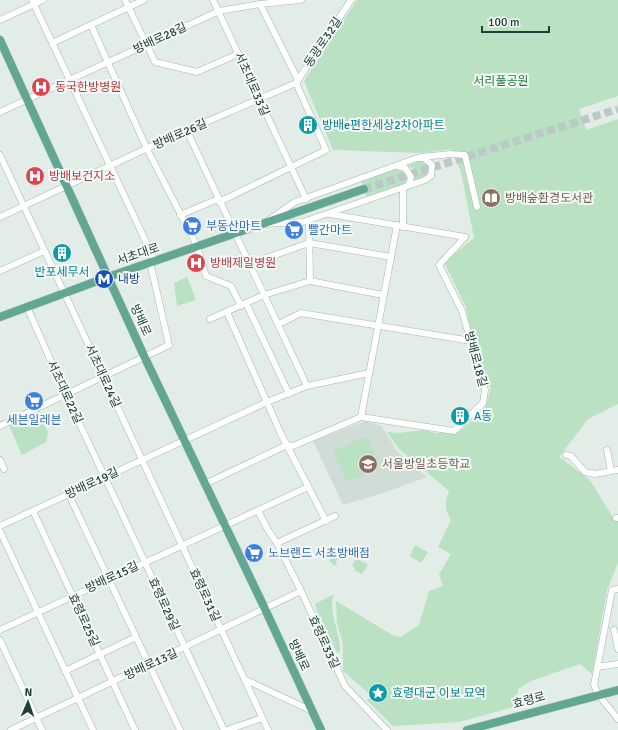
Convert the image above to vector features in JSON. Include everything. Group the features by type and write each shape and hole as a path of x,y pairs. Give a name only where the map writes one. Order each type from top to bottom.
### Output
{"main road":[{"name":"방배로","path":"0,40 145,358 312,710 318,728"},
{"name":"서초대로","path":"0,317 108,277 364,189"},
{"name":"효령로","path":"467,730 598,694 618,690"},
{"path":"318,728 329,730"}],"street":[{"path":"0,20 33,2 44,0"},
{"path":"125,0 145,45 155,62 197,72 238,54"},
{"path":"52,43 144,0"},
{"name":"서초대로33길","path":"213,0 290,168 306,199"},
{"name":"방배로28길","path":"0,112 219,11 260,4 300,0"},
{"name":"동광로32길","path":"297,81 351,0"},
{"path":"0,426 145,358 169,345 153,262 111,166 33,2"},
{"path":"180,215 290,168 326,150 297,81 260,4"},
{"path":"91,25 147,149 197,246 206,276 231,286 243,305 289,394"},
{"name":"방배로26길","path":"0,218 23,206 297,81"},
{"path":"187,131 218,200 308,386"},
{"path":"420,157 450,154 465,155 477,207"},
{"name":"서초대로24길","path":"0,155 142,460"},
{"name":"서초대로","path":"420,157 430,162 433,169 431,176 425,180 403,189 328,214 309,220 263,224 295,202 420,157"},
{"path":"205,484 287,445 293,446 361,416 390,257 400,226 403,189 410,181 410,173 405,168 395,166"},
{"path":"328,214 400,226"},
{"path":"309,220 310,281"},
{"name":"방배로18길","path":"361,416 454,431 483,402 485,390 462,311 439,265 465,237 400,226"},
{"path":"249,264 310,243 390,257"},
{"path":"0,271 44,251"},
{"path":"210,319 264,295 310,281 383,295"},
{"name":"서초대로22길","path":"27,307 66,395 105,477"},
{"path":"227,312 287,445 326,521"},
{"path":"279,324 301,313 471,341"},
{"name":"방배로19길","path":"0,526 267,402 308,386 369,373"},
{"path":"607,450 611,471"},
{"path":"566,455 571,456 585,472 595,474 618,470"},
{"path":"0,460 4,469"},
{"name":"효령로31길","path":"142,460 268,730"},
{"name":"효령로29길","path":"105,477 185,648 226,730"},
{"name":"방배로15길","path":"0,630 182,544 225,526 308,487"},
{"path":"69,495 180,730"},
{"name":"효령로25길","path":"33,511 135,730"},
{"name":"효령로33길","path":"258,511 277,543 301,591 345,686 387,730"},
{"path":"277,543 335,516"},
{"path":"0,531 93,730"},
{"path":"615,590 603,632 594,685 598,694 618,719"},
{"path":"265,609 301,591"},
{"name":"방배로13길","path":"11,730 265,609"},
{"path":"603,632 616,630 618,649"},
{"path":"65,670 136,637"},
{"path":"0,640 42,730"},
{"path":"597,667 618,664"},
{"path":"244,679 312,710"},
{"path":"226,730 262,718"}],"shaded area":[{"name":"서울방일초등학교","path":"365,421 382,426 397,451 427,477 383,493 343,505 313,441"}],"green space":[{"name":"서리풀공원","path":"357,0 618,0 618,96 579,109 586,130 618,119 618,404 588,419 559,457 589,479 614,519 618,519 618,563 607,590 592,674 580,664 531,681 518,689 517,706 459,722 393,726 367,700 372,696 343,671 343,644 337,623 336,601 394,636 401,637 419,625 429,591 443,586 439,574 451,554 438,547 451,520 447,513 446,506 449,491 399,449 387,432 398,433 424,430 434,433 458,433 484,410 491,388 479,377 466,307 444,262 474,238 461,172 451,149 422,153 333,150 304,81"},
{"path":"421,160 429,166 428,173 412,181 415,176 415,172 412,168 407,166"},
{"path":"398,168 406,174 407,177 403,184 367,197 361,181"},
{"path":"187,277 196,300 177,306 174,283"},
{"path":"40,411 48,433 46,442 22,455 9,425"},
{"path":"367,436 381,467 347,482 333,451"},
{"path":"415,545 428,552 421,563 410,556"},
{"path":"337,551 340,558 336,561 337,564 334,566 329,560"},
{"path":"356,558 368,565 362,574 354,570 355,568 352,566"},
{"path":"334,594 332,608 340,644 340,651 337,653 318,615 315,604"}],"tunnel":[{"path":"364,189 618,109"}],"place":[{"name":"동국한방병원","path":"41,87"},
{"name":"방배e편한세상2차아파트","path":"308,125"},
{"name":"방배보건지소","path":"35,176"},
{"name":"방배숲환경도서관","path":"491,198"},
{"name":"부동산마트","path":"192,226"},
{"name":"빨간마트","path":"294,230"},
{"name":"반포세무서","path":"62,253"},
{"name":"방배제일병원","path":"196,263"},
{"name":"내방","path":"104,279"},
{"name":"세븐일레븐","path":"34,401"},
{"name":"A동","path":"460,416"},
{"name":"서울방일초등학교","path":"368,464"},
{"name":"노브랜드 서초방배점","path":"254,553"},
{"name":"효령대군 이보 묘역","path":"378,693"}]}
